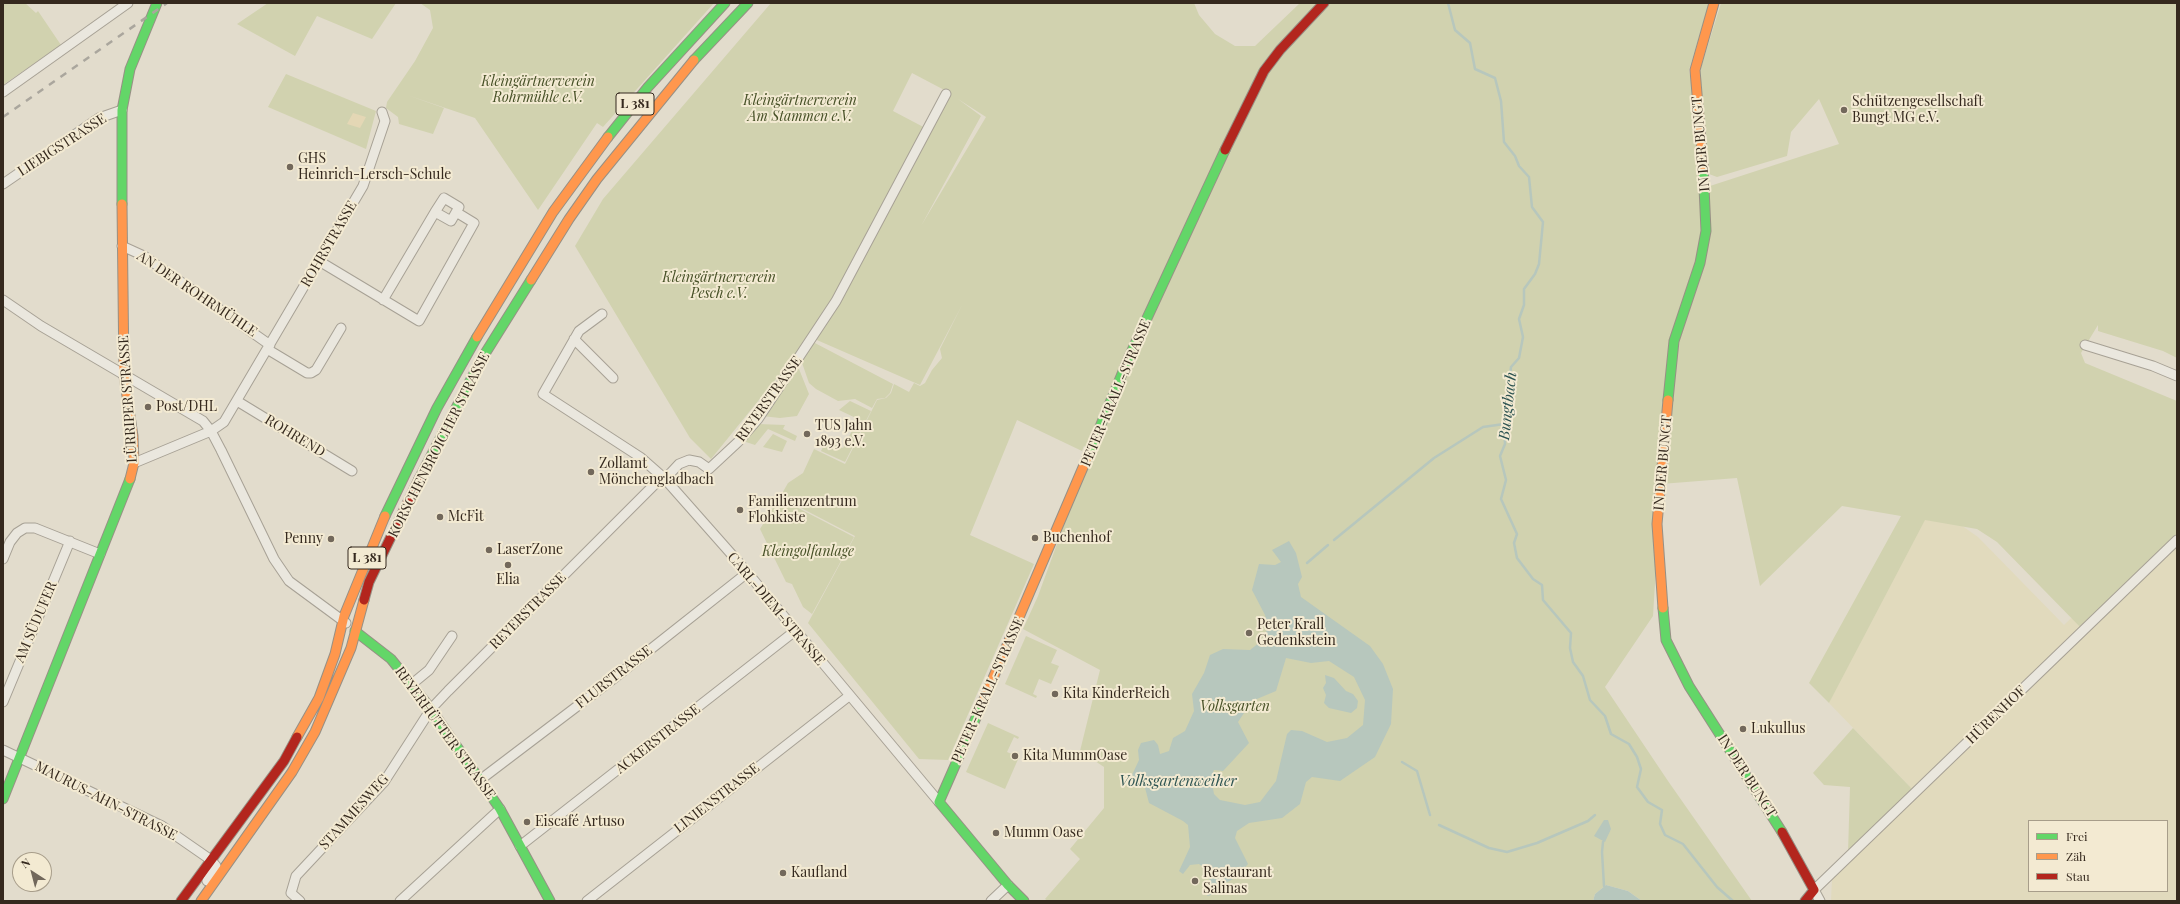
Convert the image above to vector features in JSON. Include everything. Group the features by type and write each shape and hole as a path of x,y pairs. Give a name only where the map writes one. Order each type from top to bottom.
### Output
{"street":[{"path":"3,92 128,3"},
{"name":"LÜRRIPER STRASSE","path":"3,799 130,479 134,463 133,436 124,376 122,110 130,69 157,3"},
{"name":"KORSCHENBROICHER STRASSE","path":"181,901 284,762 319,698 334,654 343,621 360,574 396,491 437,408 509,282 554,212 595,154 648,87 726,3"},
{"name":"KORSCHENBROICHER STRASSE","path":"201,901 292,772 315,732 341,676 369,582 439,438 481,360 565,226 597,179 644,119 699,54 748,3"},
{"name":"PETER-KRALL-STRASSE","path":"939,802 1026,603 1129,357 1232,132 1264,71 1280,50 1324,3"},
{"name":"IN DER BUNGT","path":"1714,3 1695,70 1705,183 1706,231 1700,263 1674,341 1658,503 1658,532 1666,640 1689,686 1776,821 1814,890"},
{"name":"REYERSTRASSE","path":"431,709 654,485 665,479 679,464 689,460 699,462 709,469 738,442 758,419 836,300 946,94"},
{"name":"LIEBIGSTRASSE","path":"3,184 99,118 122,110"},
{"name":"ROHRSTRASSE","path":"134,463 211,431 224,422 363,186 385,121 382,112"},
{"path":"383,300 435,212 444,198 459,207 451,221 435,212"},
{"path":"319,261 419,321 474,223 456,212"},
{"name":"AN DER ROHRMÜHLE","path":"122,246 144,256 269,347"},
{"path":"3,300 41,326 202,421 211,431"},
{"name":"CARL-DIEM-STRASSE","path":"602,314 579,331 543,394 640,457 665,479 747,573 1008,885 1024,901"},
{"path":"269,347 307,374 311,373 316,370 341,328"},
{"path":"574,339 613,378"},
{"path":"2084,345 2153,366 2177,376"},
{"name":"ROHREND","path":"237,401 352,471"},
{"name":"REYERHÜTTER STRASSE","path":"211,431 274,559 289,581 389,656 412,684 500,809 550,901"},
{"path":"3,559 10,542 17,533 25,528 35,528 100,554"},
{"name":"HÜRENHOF","path":"1814,890 2177,540"},
{"name":"AM SÜDUFER","path":"3,702 70,541"},
{"name":"FLURSTRASSE","path":"480,780 613,679 747,573"},
{"name":"ACKERSTRASSE","path":"520,846 795,631"},
{"path":"412,684 429,670 452,636"},
{"name":"LINIENSTRASSE","path":"587,901 849,696"},
{"name":"STAMMESWEG","path":"300,901 291,893 296,876 384,782 431,709"},
{"path":"3,750 20,758"},
{"name":"MAURUS-AHN-STRASSE","path":"20,758 162,826 211,860"},
{"path":"400,901 500,809"},
{"path":"197,901 216,866 211,860"},
{"path":"991,901 1008,885"},
{"path":"1805,901 1814,890 1820,901"}],"shaded area":[{"path":"2177,457 2177,901 1831,901 1832,879 1915,792 1829,703 1906,514 1958,523 1978,537 2064,625 2136,555"}],"green space":[{"path":"3,3 25,3 36,13 38,11 61,45 3,85"},
{"path":"268,3 396,3 372,39 317,16 295,56 237,24"},
{"name":"Kleingärtnerverein Rohrmühle e.V.","path":"420,3 714,3 603,127 597,123 538,210 475,118 407,95 444,108 433,134 399,124 398,117 386,108 387,102 415,61 433,28 430,10"},
{"path":"771,3 1194,3 1199,15 1215,34 1235,46 1255,46 1300,3 1709,3 1689,70 1710,186 1839,144 1819,99 1791,132 1787,156 1717,177 1709,174 1700,71 1721,3 2177,3 2177,358 2163,351 2098,331 2098,325 2081,353 2085,363 2177,401 2177,540 2084,631 1997,542 1977,529 1925,520 1829,703 1809,683 1901,516 1842,506 1760,586 1737,478 1661,484 1653,616 1605,687 1668,781 1752,901 1642,901 1628,891 1606,885 1595,894 1593,901 1048,901 1045,899 1080,859 1070,849 1104,808 1104,767 1080,751 1100,670 1023,629 1038,596 1091,451 1084,446 1082,451 1017,420 970,535 1034,564 948,760 919,759 808,623 855,536 780,497 788,483 803,473 814,449 845,464 877,400 886,398 891,393 894,384 909,392 914,383 920,386 925,383 932,370 942,358 940,349 962,305 920,385 810,337 711,459 690,438 575,246 603,199","holes":["912,73 950,93 931,131 893,111","958,99 986,117 921,226 981,116"]},
{"path":"286,74 376,111 366,149 268,107"},
{"path":"813,342 893,384 890,393 885,398 877,399 872,408 855,399 838,401 816,389 809,383 801,360"},
{"path":"797,364 809,394 797,416 780,418 762,416"},
{"path":"850,401 871,411 845,462 821,451 826,441 843,448 858,419 839,410"},
{"path":"758,424 785,425 783,429 797,436 795,441 768,429 755,445 746,442 745,440"},
{"path":"773,434 787,441 782,452 763,447"},
{"name":"Kleingolfanlage","path":"779,498 854,537 812,614 803,607 792,584 786,582 760,529"},
{"path":"1026,636 1057,650 1051,663 1059,666 1051,684 1039,679 1033,694 1037,696 1036,698 1005,684"},
{"path":"988,723 1019,737 1018,739 1014,737 1007,752 1019,757 1005,789 966,772"},
{"path":"1853,728 1915,792 1848,853 1850,787 1824,785 1813,773"}],"sand":[{"path":"353,113 366,117 360,128 347,124"}],"water":[{"name":"Volksgartenweiher","path":"1289,541 1296,553 1302,577 1298,584 1301,597 1370,646 1383,664 1393,689 1391,724 1375,757 1340,781 1312,777 1306,782 1300,804 1282,818 1249,823 1237,831 1235,838 1248,864 1235,878 1216,888 1211,895 1208,896 1204,893 1210,885 1209,872 1199,864 1190,865 1183,874 1179,871 1190,847 1188,825 1149,803 1144,784 1132,775 1139,760 1138,750 1141,743 1154,740 1158,745 1160,754 1169,751 1173,738 1185,731 1194,711 1192,694 1204,673 1210,655 1223,649 1250,650 1264,639 1268,626 1265,615 1252,590 1259,564 1275,565 1281,562 1272,550","holes":["1286,658 1311,663 1329,661 1354,677 1365,700 1363,725 1347,738 1327,742 1302,731 1291,730 1287,734 1276,781 1260,802 1245,805 1220,800 1214,794 1211,778 1214,770 1223,771 1249,743 1238,722 1252,701 1276,691"]},
{"path":"1325,675 1334,678 1346,691 1353,694 1358,701 1357,708 1351,713 1329,708 1324,703 1326,695 1323,688 1326,683"},
{"path":"1604,820 1608,820 1611,829 1605,842 1594,836"},
{"path":"1606,885 1628,891 1642,901 1593,901 1595,894"}],"waterway":[{"name":"Bungtbach","path":"1448,3 1455,30 1470,43 1475,69 1495,78 1501,101 1504,142 1515,156 1519,166 1529,177 1532,207 1543,222 1539,264 1535,274 1524,289 1524,305 1519,319 1523,337 1519,358 1511,367 1509,384 1511,408 1504,424 1505,444 1500,456 1506,480 1501,499 1517,534 1514,543 1517,558 1533,579 1542,585 1543,600 1571,633 1570,648 1573,662 1583,676 1590,700 1605,716 1611,734 1629,744 1637,757 1641,769 1637,787 1648,802 1662,810 1660,824 1665,835 1683,844 1717,887 1733,901"},
{"path":"1334,540 1434,458 1483,427 1504,424"},
{"path":"1307,563 1328,545"},
{"path":"1402,762 1417,771 1430,815"},
{"path":"1439,825 1489,848 1507,852 1537,843 1588,821 1595,815"},
{"path":"1603,842 1602,852 1604,886"}],"railway":[{"path":"3,117 167,3"}],"traffic: fast":[{"path":"122,204 122,110 130,69 157,3"},
{"path":"608,137 648,87 725,3"},
{"path":"694,60 748,3"},
{"path":"1087,458 1129,357 1225,150"},
{"path":"1668,400 1674,341 1700,263 1706,231 1703,165"},
{"path":"419,479 481,360 531,280"},
{"path":"385,516 437,408 477,337"},
{"path":"3,799 130,479"},
{"path":"1663,608 1666,640 1689,686 1782,832"},
{"path":"355,631 391,659 431,709 500,809 550,901"},
{"path":"982,704 939,802 1008,885 1024,901"}],"traffic: slow":[{"path":"1703,165 1695,70 1714,3"},
{"path":"531,280 569,219 597,179 694,60"},
{"path":"477,337 553,212 608,137"},
{"path":"122,204 124,376 133,436 134,463 130,479"},
{"path":"1663,608 1657,524 1668,400"},
{"path":"982,704 1087,458"},
{"path":"297,737 319,698 335,654 344,616 385,516"},
{"path":"201,901 292,772 315,732 351,648 364,600"}],"traffic: jam":[{"path":"1225,150 1264,71 1280,50 1324,3"},
{"path":"364,600 369,582 419,479"},
{"path":"181,901 284,761 297,737"},
{"path":"1782,832 1814,890 1805,901"}],"place":[{"name":"Schützengesellschaft Bungt MG e.V.","path":"1844,110"},
{"name":"GHS Heinrich-Lersch-Schule","path":"290,167"},
{"name":"Post/DHL","path":"148,407"},
{"name":"TUS Jahn 1893 e.V.","path":"807,434"},
{"name":"Zollamt Mönchengladbach","path":"591,472"},
{"name":"Familienzentrum Flohkiste","path":"740,510"},
{"name":"McFit","path":"440,517"},
{"name":"Buchenhof","path":"1035,538"},
{"name":"Penny","path":"331,539"},
{"name":"LaserZone","path":"489,550"},
{"name":"Elia","path":"508,565"},
{"name":"Peter Krall Gedenkstein","path":"1249,633"},
{"name":"Kita KinderReich","path":"1055,694"},
{"name":"Lukullus","path":"1743,729"},
{"name":"Kita MummOase","path":"1015,756"},
{"name":"Eiscafé Artuso","path":"527,822"},
{"name":"Mumm Oase","path":"996,833"},
{"name":"Kaufland","path":"783,873"},
{"name":"Restaurant Salinas","path":"1195,881"}],"park label":[{"name":"Kleingärtnerverein Am Stammen e.V.","path":"800,110"},
{"name":"Kleingärtnerverein Pesch e.V.","path":"719,286"},
{"name":"Volksgarten","path":"1235,707"}]}
